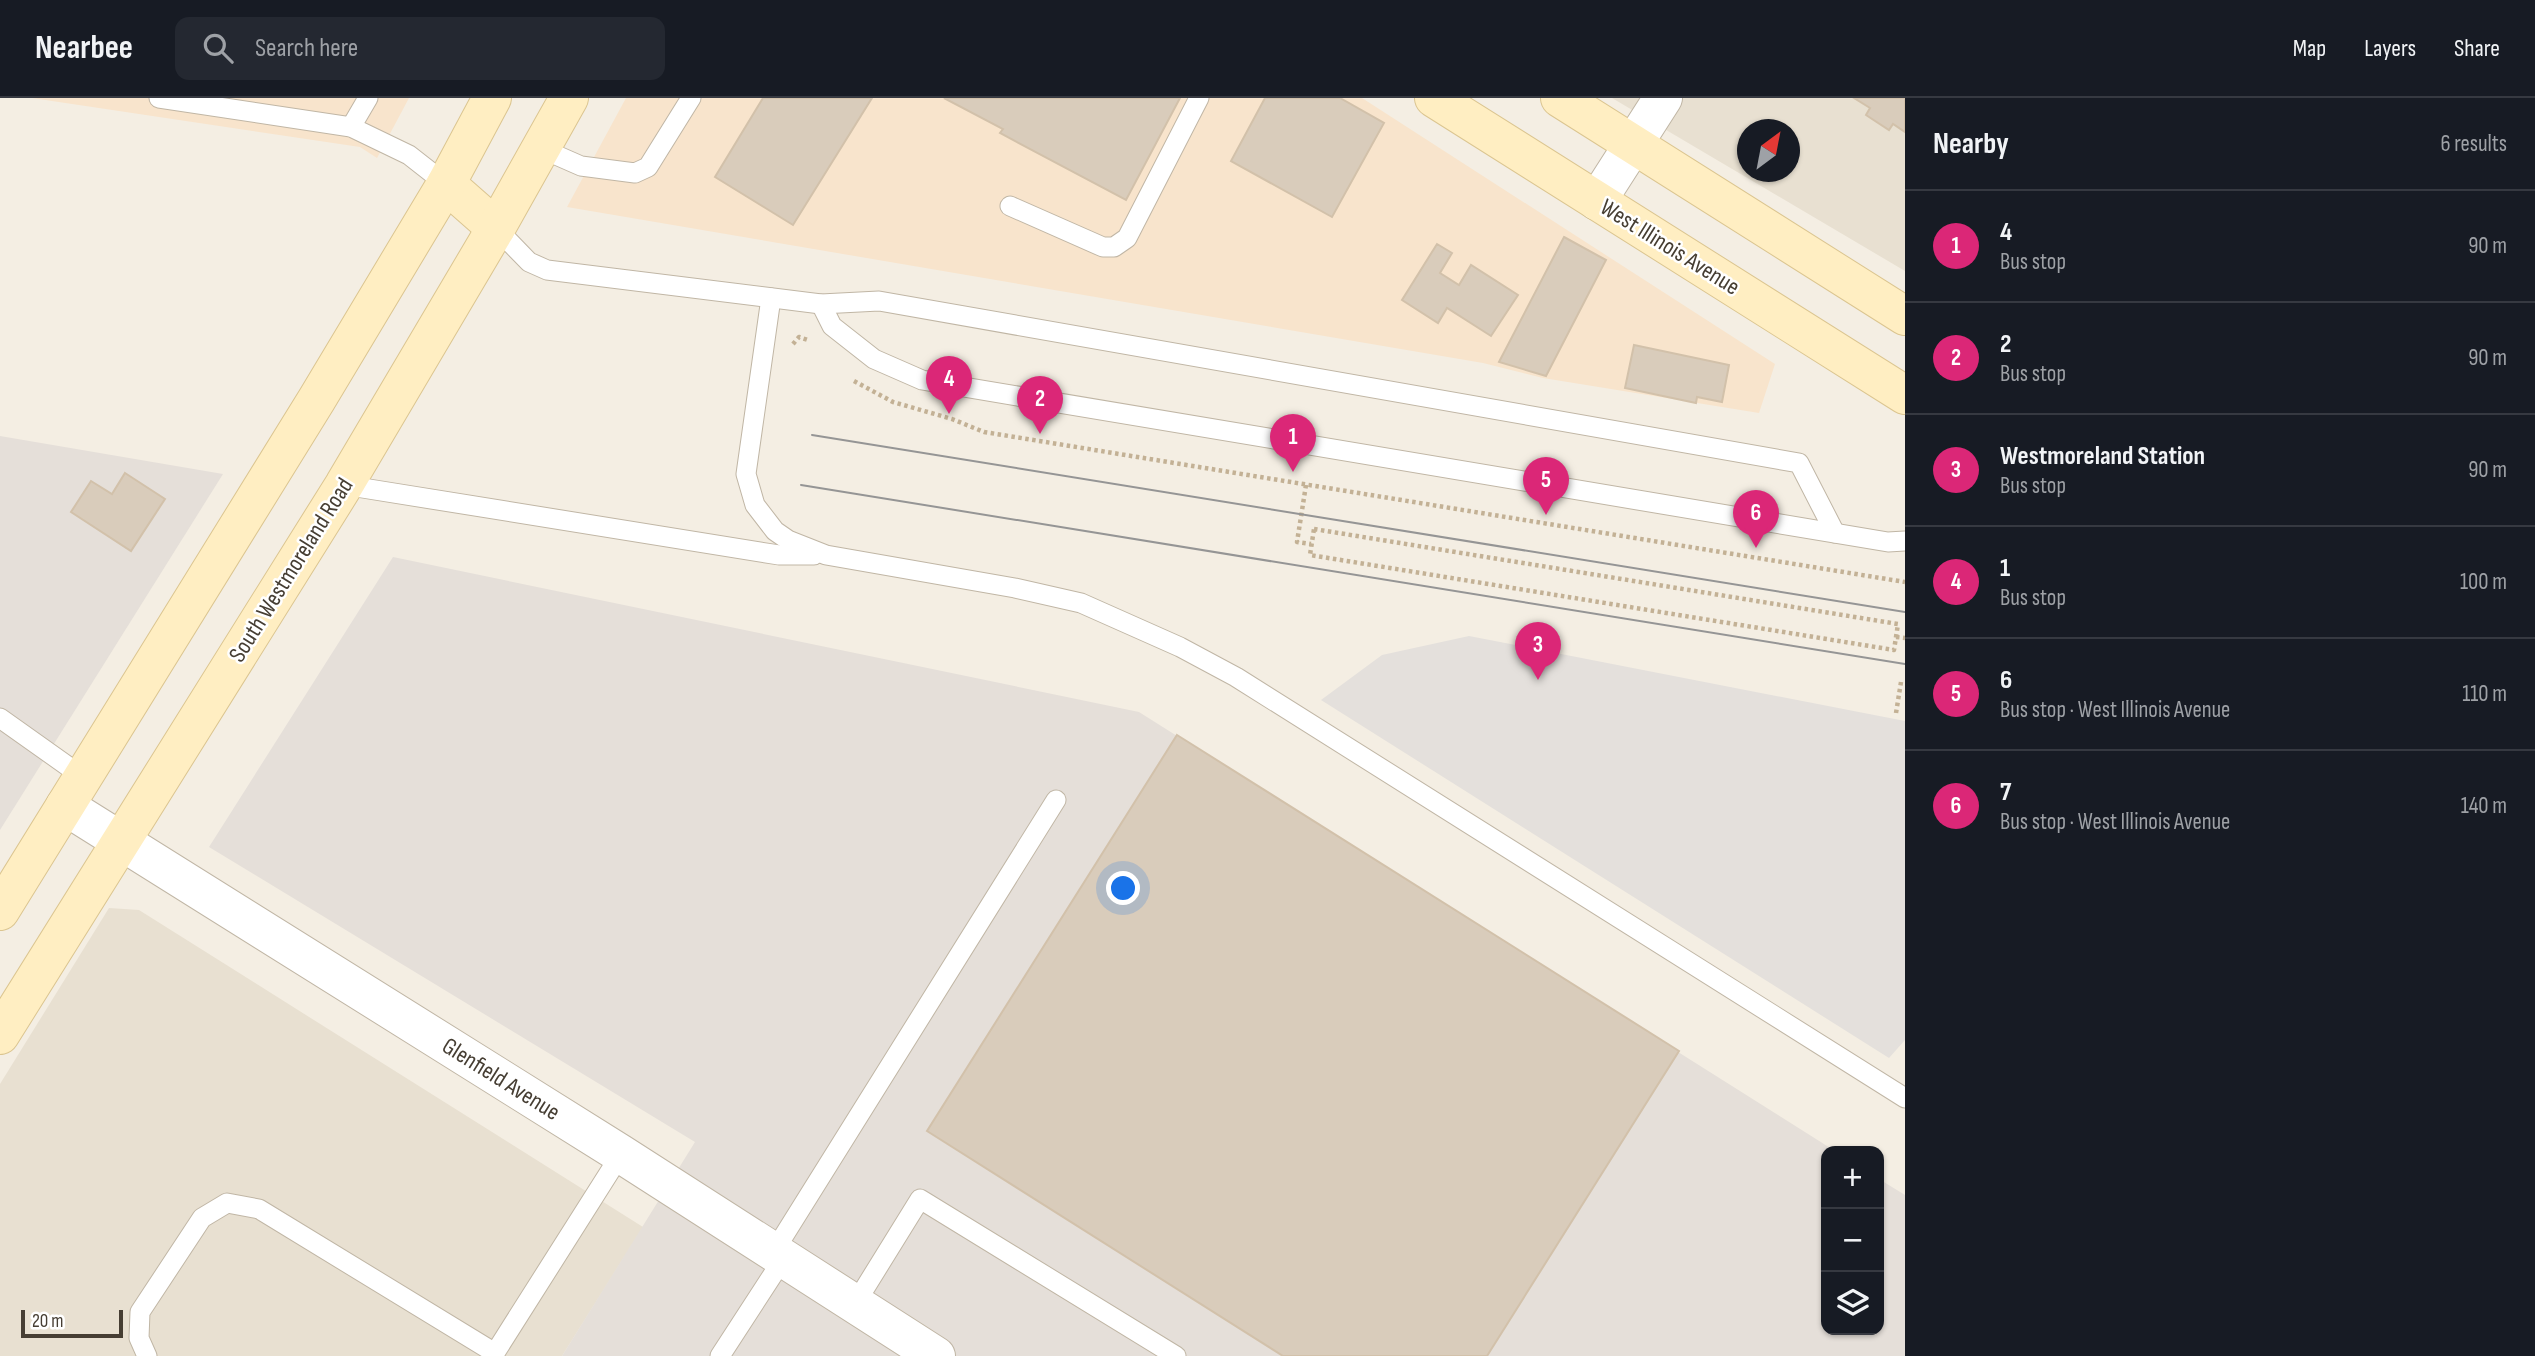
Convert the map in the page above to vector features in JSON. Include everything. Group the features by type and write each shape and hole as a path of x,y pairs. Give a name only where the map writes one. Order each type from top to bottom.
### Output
{"main road":[{"path":"0,911 317,399 446,184 492,98"},
{"name":"South Westmoreland Road","path":"0,1035 344,485 496,228 569,98"},
{"name":"West Illinois Avenue","path":"1434,98 1905,396"},
{"path":"1560,98 1905,316"},
{"path":"446,184 496,228"}],"street":[{"path":"1597,201 1663,98"},
{"name":"Glenfield Avenue","path":"74,791 121,841 621,1154 936,1356"}],"lane":[{"path":"159,98 351,127 409,155 446,184"},
{"path":"351,127 368,98"},
{"path":"540,148 581,166 635,173 648,167 691,98"},
{"path":"1010,206 1103,247 1114,247 1127,238 1199,98"},
{"path":"496,228 529,262 547,270 821,304 879,301 1799,463 1835,533"},
{"path":"772,298 746,474 755,505 775,531 788,540 826,555"},
{"path":"821,304 832,326 874,359 922,380 1888,542 1905,541"},
{"path":"344,485 779,555 826,555 1015,588 1081,603 1180,646 1236,677 1905,1098"},
{"path":"0,718 74,791"},
{"path":"720,1356 1056,800"},
{"path":"147,1356 139,1338 140,1312 202,1218 226,1203 259,1209 494,1354 621,1154"},
{"path":"855,1304 920,1199 1176,1356"}],"path":[{"path":"956,421 984,432 1905,582"},
{"path":"1306,485 1297,542 1311,544"},
{"path":"1613,535 1614,527"},
{"path":"1314,529 1898,624 1894,650 1310,555 1311,544 1314,529"},
{"path":"1896,637 1905,638"},
{"path":"1896,713 1901,682"}],"shaded area":[{"path":"32,98 409,98 377,158 360,147"},
{"path":"626,98 1362,98 1775,364 1759,413 1543,378 1483,363 567,207"},
{"path":"1612,98 1905,98 1905,271 1754,182 1800,182 1800,119 1737,119 1737,172"},
{"path":"0,436 223,474 0,830"},
{"path":"393,557 1139,712 1827,1146 1821,1146 1821,1335 1884,1335 1884,1182 1905,1195 1905,1356 562,1356 695,1142 209,847"},
{"path":"1469,636 1905,721 1905,1040 1889,1058 1321,700 1382,655"},
{"path":"109,908 139,910 643,1227 562,1356 0,1356 0,1084"}],"building":[{"path":"763,98 872,98 793,225 715,177"},
{"path":"944,98 1180,98 1126,200 1000,133 1003,129"},
{"path":"1265,98 1340,98 1384,123 1332,217 1231,161"},
{"path":"1854,98 1905,98 1905,132 1893,124 1889,130 1866,115 1870,108"},
{"path":"1564,237 1606,260 1546,376 1499,362"},
{"path":"1437,244 1452,253 1440,273 1459,285 1471,265 1518,295 1491,336 1447,308 1438,323 1402,300"},
{"path":"1634,345 1729,365 1722,402 1697,397 1696,403 1625,388"},
{"path":"125,473 165,499 131,551 71,512 91,481 112,494"},
{"path":"1177,735 1679,1051 1487,1356 1283,1356 927,1131"}],"tram line":[{"path":"812,435 1905,612"},
{"path":"801,485 1905,664"}],"place":[{"name":"1","path":"949,414"},
{"name":"2","path":"1040,434"},
{"name":"4","path":"1293,472"},
{"name":"6","path":"1546,515"},
{"name":"7","path":"1756,548"},
{"name":"Westmoreland Station","path":"1538,680"}]}
